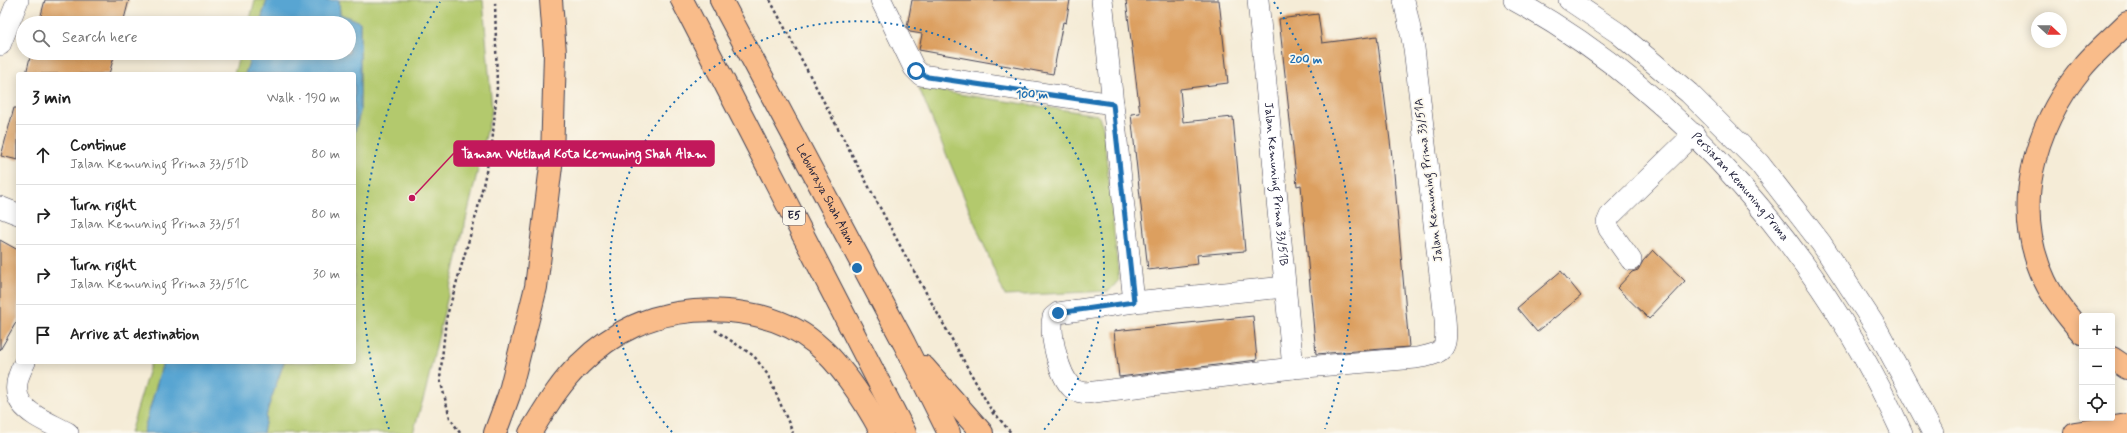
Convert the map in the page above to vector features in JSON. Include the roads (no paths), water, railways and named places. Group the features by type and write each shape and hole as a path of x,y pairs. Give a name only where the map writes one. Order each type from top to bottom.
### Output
{"highway":[{"path":"496,432 509,395 536,288 552,158 555,54 551,0"},
{"name":"E5","path":"682,0 905,433"},
{"name":"Lebuhraya Shah Alam","path":"721,0 904,343 949,433"},
{"path":"2079,330 2064,312 2045,281 2033,248 2027,209 2032,164 2043,132 2060,100 2082,68 2127,23"},
{"path":"530,433 553,396 579,365 608,340 634,326 665,316 710,309 754,315 789,328 815,343 840,368 882,433"},
{"path":"904,343 991,430"},
{"path":"2115,360 2127,368"},
{"path":"2075,433 2127,425"}],"street":[{"path":"0,45 18,0"},
{"path":"881,0 914,68 921,75 1113,104"},
{"path":"1102,0 1134,302"},
{"name":"Jalan Kemuning Prima 33/51B","path":"1258,0 1293,368"},
{"name":"Jalan Kemuning Prima 33/51A","path":"1293,368 1433,355 1440,351 1447,338 1414,48 1404,0"},
{"name":"Persiaran Kemuning Prima","path":"1514,0 1542,15 1604,58 1686,141 1758,204 1834,308 1887,401 1902,433"},
{"path":"1569,0 1618,32 1689,93 1759,163 1821,243 1876,327 1933,433"},
{"path":"1631,260 1607,223 1610,216 1615,209 1686,141"},
{"path":"1285,287 1134,302 1063,312 1053,317 1052,336 1063,373 1068,383 1078,392 1105,392 1293,368"},
{"path":"24,364 15,387 17,399 27,411 68,433"}],"water":[{"path":"267,0 339,0 340,14 345,16 262,16"},
{"path":"356,20 360,22 360,112 356,127 356,72 246,72 250,60 356,60"},
{"path":"162,364 283,364 268,408 263,433 143,433"}],"place":[{"name":"Taman Wetland Kota Kemuning Shah Alam","path":"412,198"}]}
